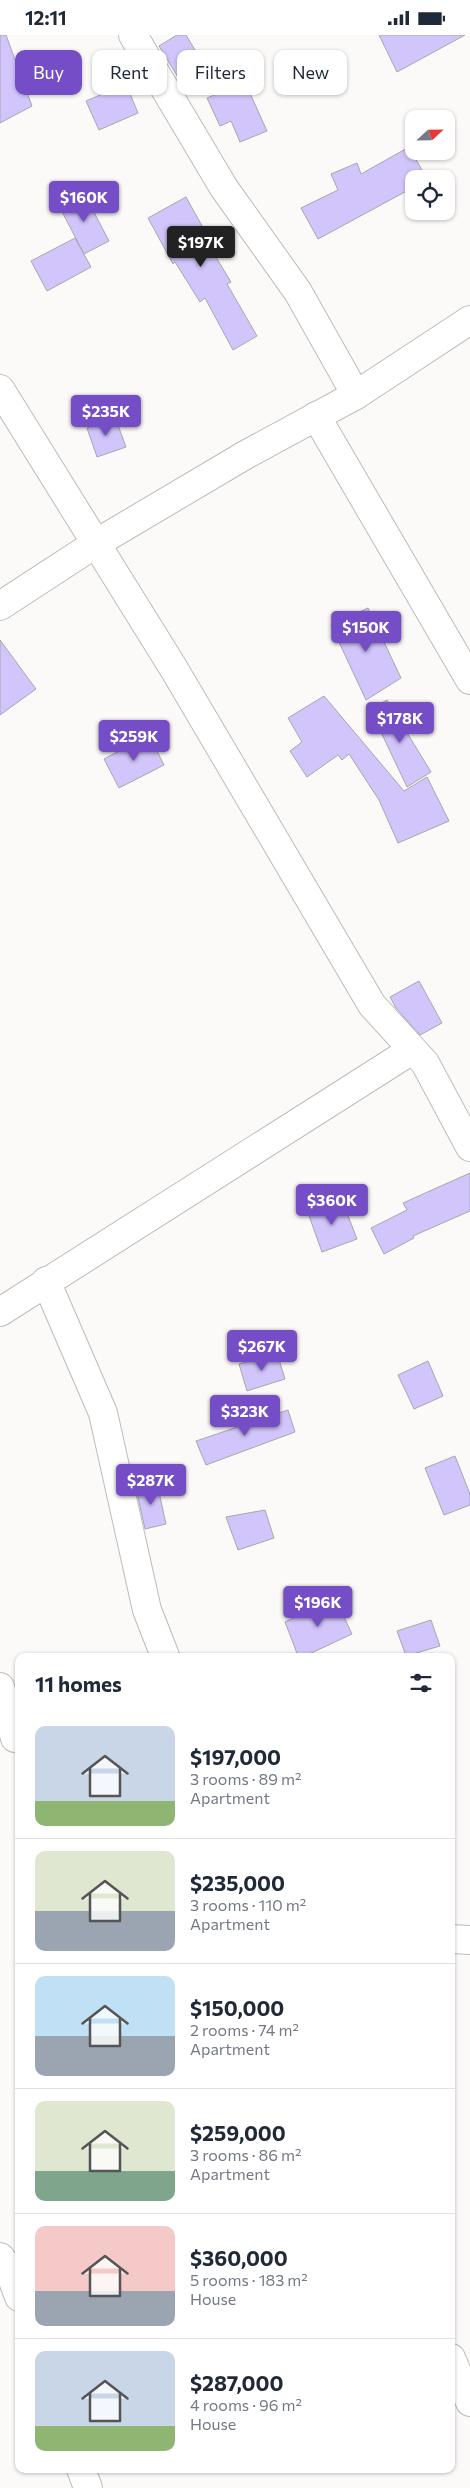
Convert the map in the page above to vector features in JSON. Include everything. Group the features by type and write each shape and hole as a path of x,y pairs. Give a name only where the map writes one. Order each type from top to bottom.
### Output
{"street":[{"path":"132,35 224,188 298,292 356,395"},
{"path":"0,605 95,544 247,453 356,395 470,319"},
{"path":"0,389 174,669 372,1005 425,1063 470,1147"},
{"path":"316,416 470,680"},
{"path":"0,1312 412,1050"},
{"path":"46,1281 103,1413 147,1610 164,1653"},
{"path":"0,1687 15,1738"},
{"path":"455,1939 470,1939"},
{"path":"0,2257 9,2269 15,2286"},
{"path":"455,2367 470,2402"},
{"path":"82,2473 88,2488"}],"building":[{"path":"0,35 6,35 15,60 15,95 28,95 32,106 0,123"},
{"path":"177,35 186,35 195,50 177,50 177,76 167,59 167,50 161,50 159,46"},
{"path":"379,35 465,35 397,72"},
{"path":"100,95 131,95 138,113 99,130 86,101"},
{"path":"214,95 251,95 267,131 240,142 231,121 220,126 207,98"},
{"path":"405,149 405,160 416,160 422,170 405,170 405,192 318,239 301,208 338,190 331,174 357,163 361,174"},
{"path":"83,191 109,241 84,254 58,204"},
{"path":"186,197 211,242 208,244 231,282 227,284 257,336 233,350 205,298 200,302 175,262 173,264 148,218"},
{"path":"75,238 91,267 47,291 31,261"},
{"path":"115,417 126,447 97,457 87,428"},
{"path":"368,608 401,678 366,700 331,625"},
{"path":"0,640 36,689 0,715"},
{"path":"324,696 404,791 427,777 449,821 398,843 379,800 349,754 342,760 338,755 307,777 290,751 302,742 288,718"},
{"path":"387,700 431,772 407,787 370,709"},
{"path":"149,735 164,765 119,788 104,759"},
{"path":"419,981 442,1023 420,1035 396,1008 390,997"},
{"path":"470,1173 470,1211 413,1236 414,1238 384,1254 371,1228 407,1210 403,1203"},
{"path":"342,1200 357,1239 322,1252 308,1213"},
{"path":"277,1353 285,1379 247,1391 239,1364"},
{"path":"428,1361 443,1396 414,1409 398,1375"},
{"path":"288,1410 295,1432 206,1465 196,1441"},
{"path":"455,1456 470,1494 470,1505 444,1515 425,1468"},
{"path":"157,1483 166,1524 145,1529 136,1488"},
{"path":"265,1510 274,1538 238,1550 226,1517"},
{"path":"335,1598 352,1634 311,1653 297,1653 285,1622"},
{"path":"431,1620 440,1646 416,1653 405,1653 397,1631"}]}
